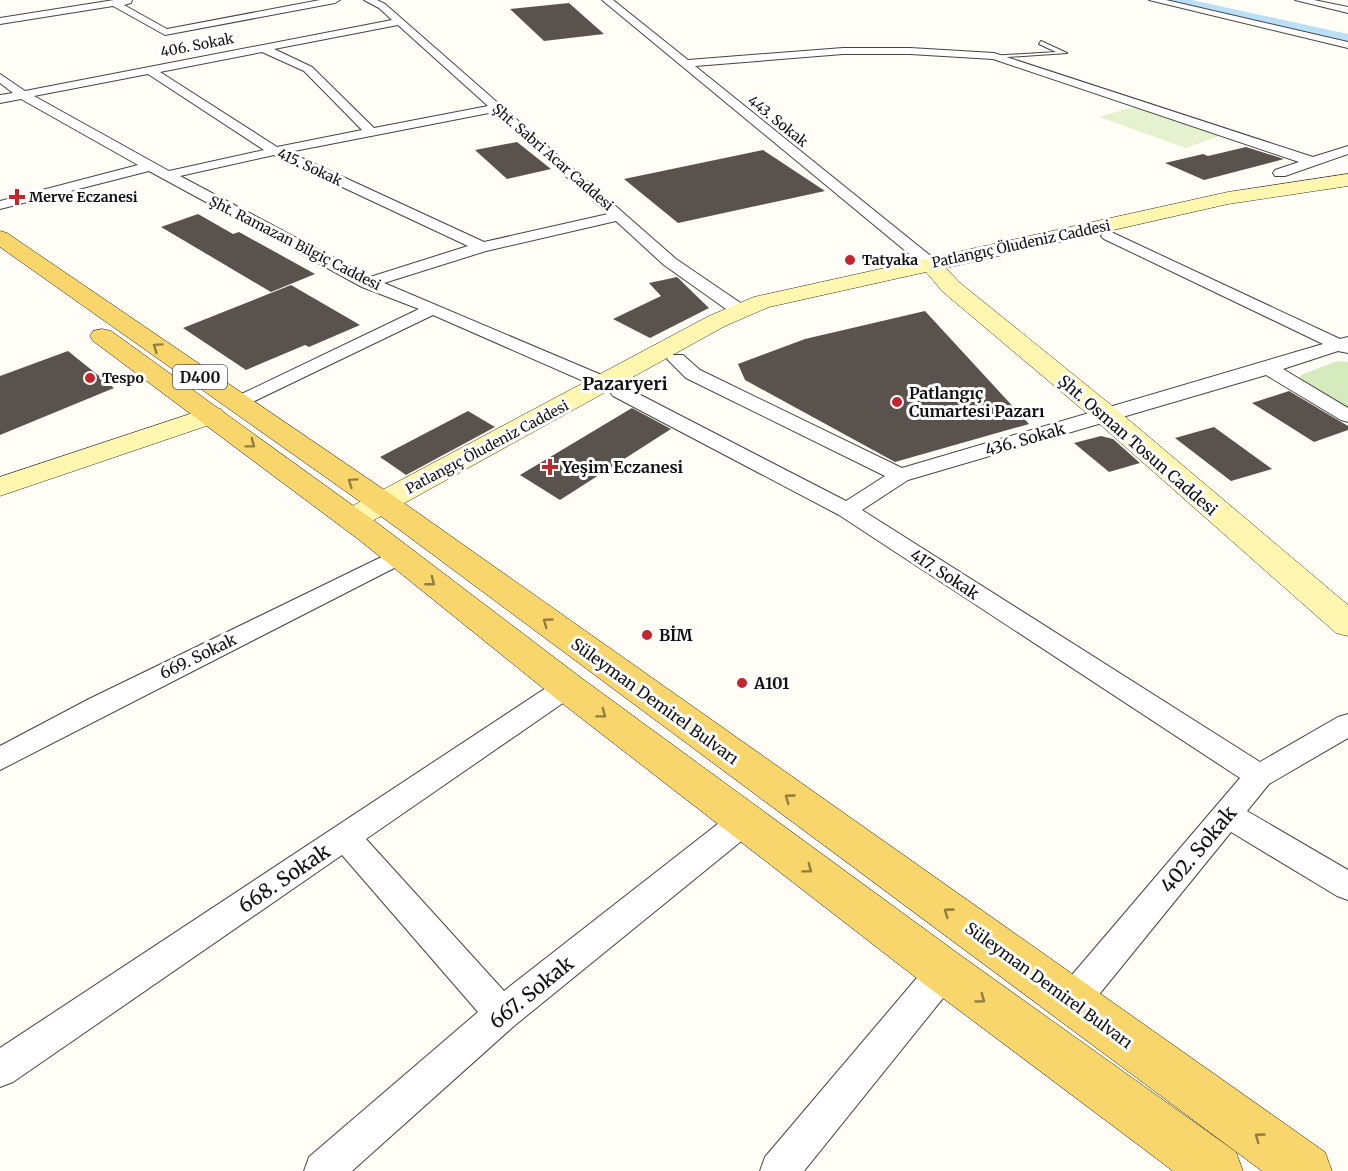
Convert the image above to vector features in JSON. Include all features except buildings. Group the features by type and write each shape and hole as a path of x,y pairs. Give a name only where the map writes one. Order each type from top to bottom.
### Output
{"main road":[{"name":"Patlangıç Öludeniz Caddesi","path":"612,387 676,359 741,324 769,313 934,269 1228,198 1348,180"},
{"name":"Patlangıç Öludeniz Caddesi","path":"380,525 739,310 782,297 1109,236 1272,200 1348,190"},
{"name":"Süleyman Demirel Bulvarı","path":"0,237 238,403 567,687 944,971 1217,1171"},
{"name":"Süleyman Demirel Bulvarı","path":"0,261 211,415 380,525 1072,1001 1306,1171"},
{"name":"Şht. Osman Tosun Caddesi","path":"934,269 1348,624"},
{"path":"0,487 211,415"}],"street":[{"path":"0,21 136,0"},
{"path":"114,3 165,32 334,0"},
{"name":"Şht. Sabri Acar Caddesi","path":"369,0 382,6 670,262 739,310"},
{"name":"443. Sokak","path":"607,0 934,269"},
{"path":"1154,0 1348,45"},
{"path":"1194,0 1348,34"},
{"path":"1300,0 1348,10"},
{"path":"4,7 24,17"},
{"name":"406. Sokak","path":"0,99 400,22"},
{"path":"262,48 308,69 372,133"},
{"path":"684,64 759,56 843,51 910,51 994,56 1313,162"},
{"name":"415. Sokak","path":"148,69 276,151 482,247"},
{"name":"Şht. Ramazan Bilgiç Caddesi","path":"0,77 22,94 72,124 368,283 612,387"},
{"path":"168,175 276,151 498,108"},
{"path":"1280,172 1347,151"},
{"path":"0,205 151,166"},
{"path":"368,283 482,247 620,216"},
{"path":"1109,236 1345,345"},
{"path":"238,403 433,309"},
{"name":"436. Sokak","path":"847,510 900,475 1345,345"},
{"path":"676,359 693,374 900,475"},
{"path":"1268,368 1348,416"},
{"name":"417. Sokak","path":"612,387 847,510 1259,776"},
{"name":"669. Sokak","path":"0,759 109,700 380,525"},
{"name":"668. Sokak","path":"0,1069 567,687"},
{"name":"402. Sokak","path":"1072,1001 1259,776 1348,725"},
{"path":"1227,814 1348,886"},
{"name":"667. Sokak","path":"323,1171 502,1014 744,821"},
{"path":"345,837 502,1014"},
{"path":"779,1171 944,971"}],"lane":[{"path":"994,56 1064,53 1041,43"}],"green space":[{"path":"1133,107 1220,136 1186,148 1099,117"},
{"path":"1337,361 1348,362 1348,409 1299,381 1301,375"}],"waterway":[{"path":"1175,0 1348,38"}],"place":[{"name":"Merve Eczanesi","path":"17,197"},
{"name":"Tatyaka","path":"850,260"},
{"name":"Tespo","path":"90,378"},
{"name":"Patlangıç Cumartesi Pazarı","path":"897,402"},
{"name":"Yeşim Eczanesi","path":"550,467"},
{"name":"BİM","path":"647,635"},
{"name":"A101","path":"742,683"}],"district":[{"name":"Pazaryeri","path":"625,383"}]}
